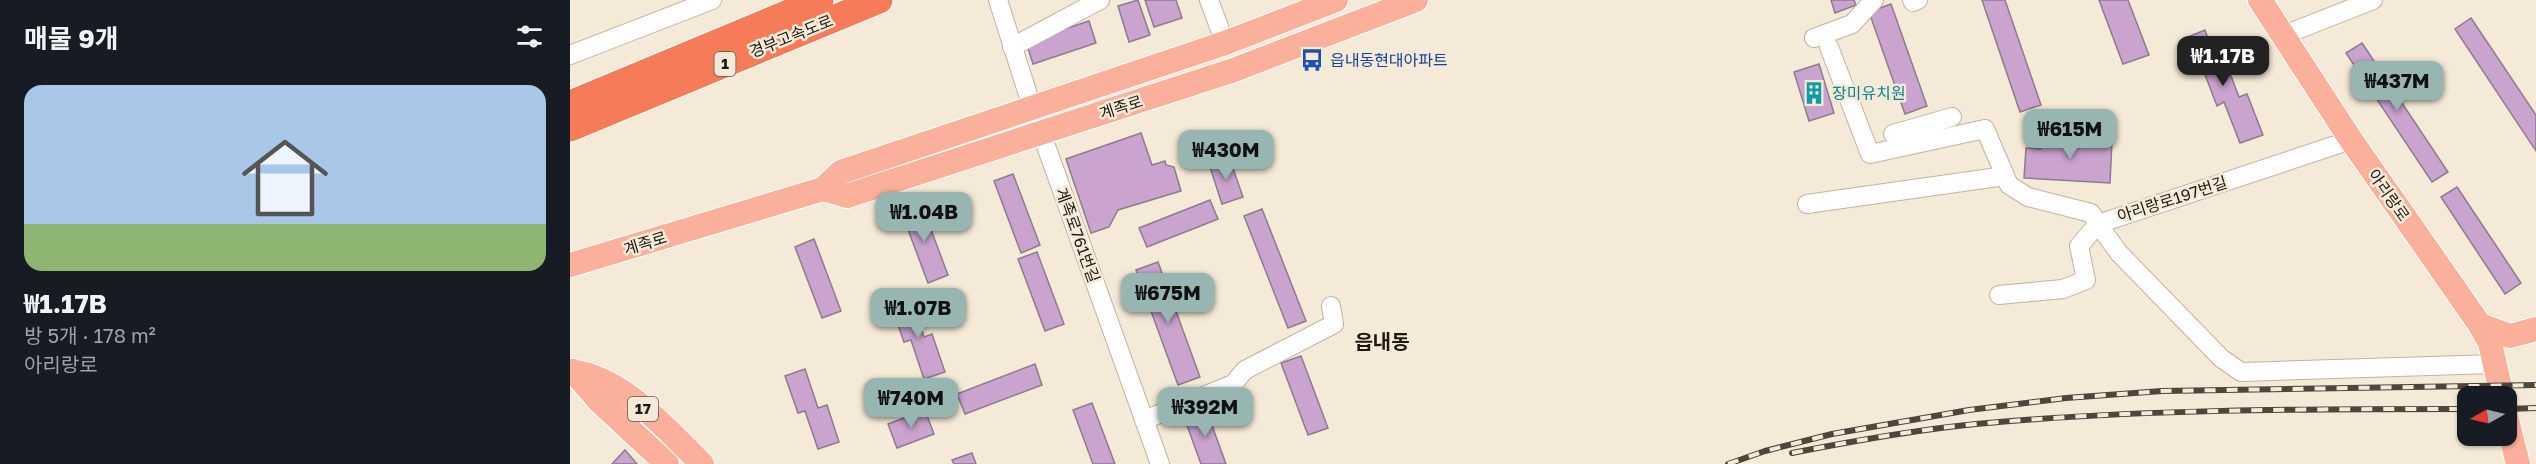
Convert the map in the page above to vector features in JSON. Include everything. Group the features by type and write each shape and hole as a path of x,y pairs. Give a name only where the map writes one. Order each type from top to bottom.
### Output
{"highway":[{"name":"경부고속도로","path":"570,104 820,0"},
{"name":"경부고속도로","path":"570,128 879,0"}],"main road":[{"name":"계족로","path":"573,269 823,189 841,172 1225,43 1336,0"},
{"name":"계족로","path":"823,189 847,196 1234,70 1416,0"},
{"name":"아리랑로","path":"2260,0 2351,140 2480,325 2490,343 2500,386"},
{"path":"2480,325 2510,336 2536,329"},
{"path":"2494,364 2510,336"},
{"name":"17","path":"571,369 600,401 667,464"},
{"name":"17","path":"571,369 604,380 629,398 702,464"},
{"path":"2514,446 2518,464"}],"street":[{"path":"570,55 712,0"},
{"name":"계족로761번길","path":"998,0 1032,107 1160,464"},
{"path":"1012,47 1100,0"},
{"path":"1209,0 1225,43"},
{"name":"아리랑로197번길","path":"1874,0 1852,24 1821,42 1870,154 1985,129 2009,185 2028,197 2091,213 2098,224 2351,140"},
{"path":"1912,0 1913,2 1918,0"},
{"path":"2284,35 2373,0"},
{"path":"1893,134 1952,117"},
{"path":"1807,204 2005,176"},
{"path":"1999,295 2063,289 2086,280 2079,246 2098,224 2119,253 2221,358 2241,372 2494,364"},
{"path":"1144,420 1233,384 1245,370 1334,324 1331,306"}],"building":[{"path":"1138,0 1150,35 1129,42 1118,6"},
{"path":"1145,0 1176,0 1182,18 1154,27"},
{"path":"1831,0 1854,0 1856,5 1835,13"},
{"path":"1982,0 2005,0 2041,105 2020,112"},
{"path":"2099,0 2128,0 2149,55 2123,64"},
{"path":"1891,4 1927,106 1905,114 1869,12"},
{"path":"2471,18 2536,115 2536,151 2455,29"},
{"path":"1089,21 1096,43 1033,64 1026,42"},
{"path":"2205,30 2218,66 2226,63 2239,97 2247,94 2263,135 2240,143 2224,102 2217,106 2204,72 2196,74 2183,39"},
{"path":"2362,43 2448,172 2432,182 2346,53"},
{"name":"장미유치원","path":"1819,64 1834,113 1809,121 1794,72"},
{"path":"1141,133 1152,165 1165,161 1166,165 1174,167 1181,191 1118,210 1109,227 1091,233 1066,159"},
{"path":"2042,137 2112,141 2110,183 2024,178 2026,148 2041,149"},
{"path":"1229,157 1243,197 1222,204 1209,164"},
{"path":"1013,174 1040,245 1021,253 994,181"},
{"path":"2457,187 2521,283 2505,294 2441,197"},
{"path":"1210,200 1218,219 1147,247 1139,228"},
{"path":"921,203 948,275 928,283 901,211"},
{"path":"1262,209 1306,321 1288,328 1244,216"},
{"path":"814,239 841,311 822,318 795,247"},
{"path":"1037,252 1064,324 1045,331 1018,259"},
{"path":"1158,262 1200,377 1178,385 1136,270"},
{"path":"911,299 924,337 932,334 945,372 924,379 911,340 904,342 891,305"},
{"path":"1301,356 1328,428 1308,435 1281,363"},
{"path":"1035,364 1042,385 965,414 957,394"},
{"path":"805,369 818,408 827,405 839,442 818,449 805,411 798,413 785,376"},
{"path":"1092,403 1115,464 1093,464 1073,410"},
{"path":"1206,409 1226,464 1201,464 1184,417"},
{"path":"925,410 934,434 897,448 888,424"},
{"path":"625,450 637,464 612,464"},
{"path":"972,453 976,464 954,464 952,460"}],"railway":[{"path":"1728,464 1765,451 1832,434 1969,410 2066,398 2162,391 2536,385"},
{"path":"2517,409 2536,408"},
{"path":"1792,453 1930,429 2037,419 2222,411 2457,409"}],"place":[{"name":"읍내동현대아파트","path":"1312,60"},
{"name":"장미유치원","path":"1814,93"}],"district":[{"name":"읍내동","path":"1382,342"}]}
